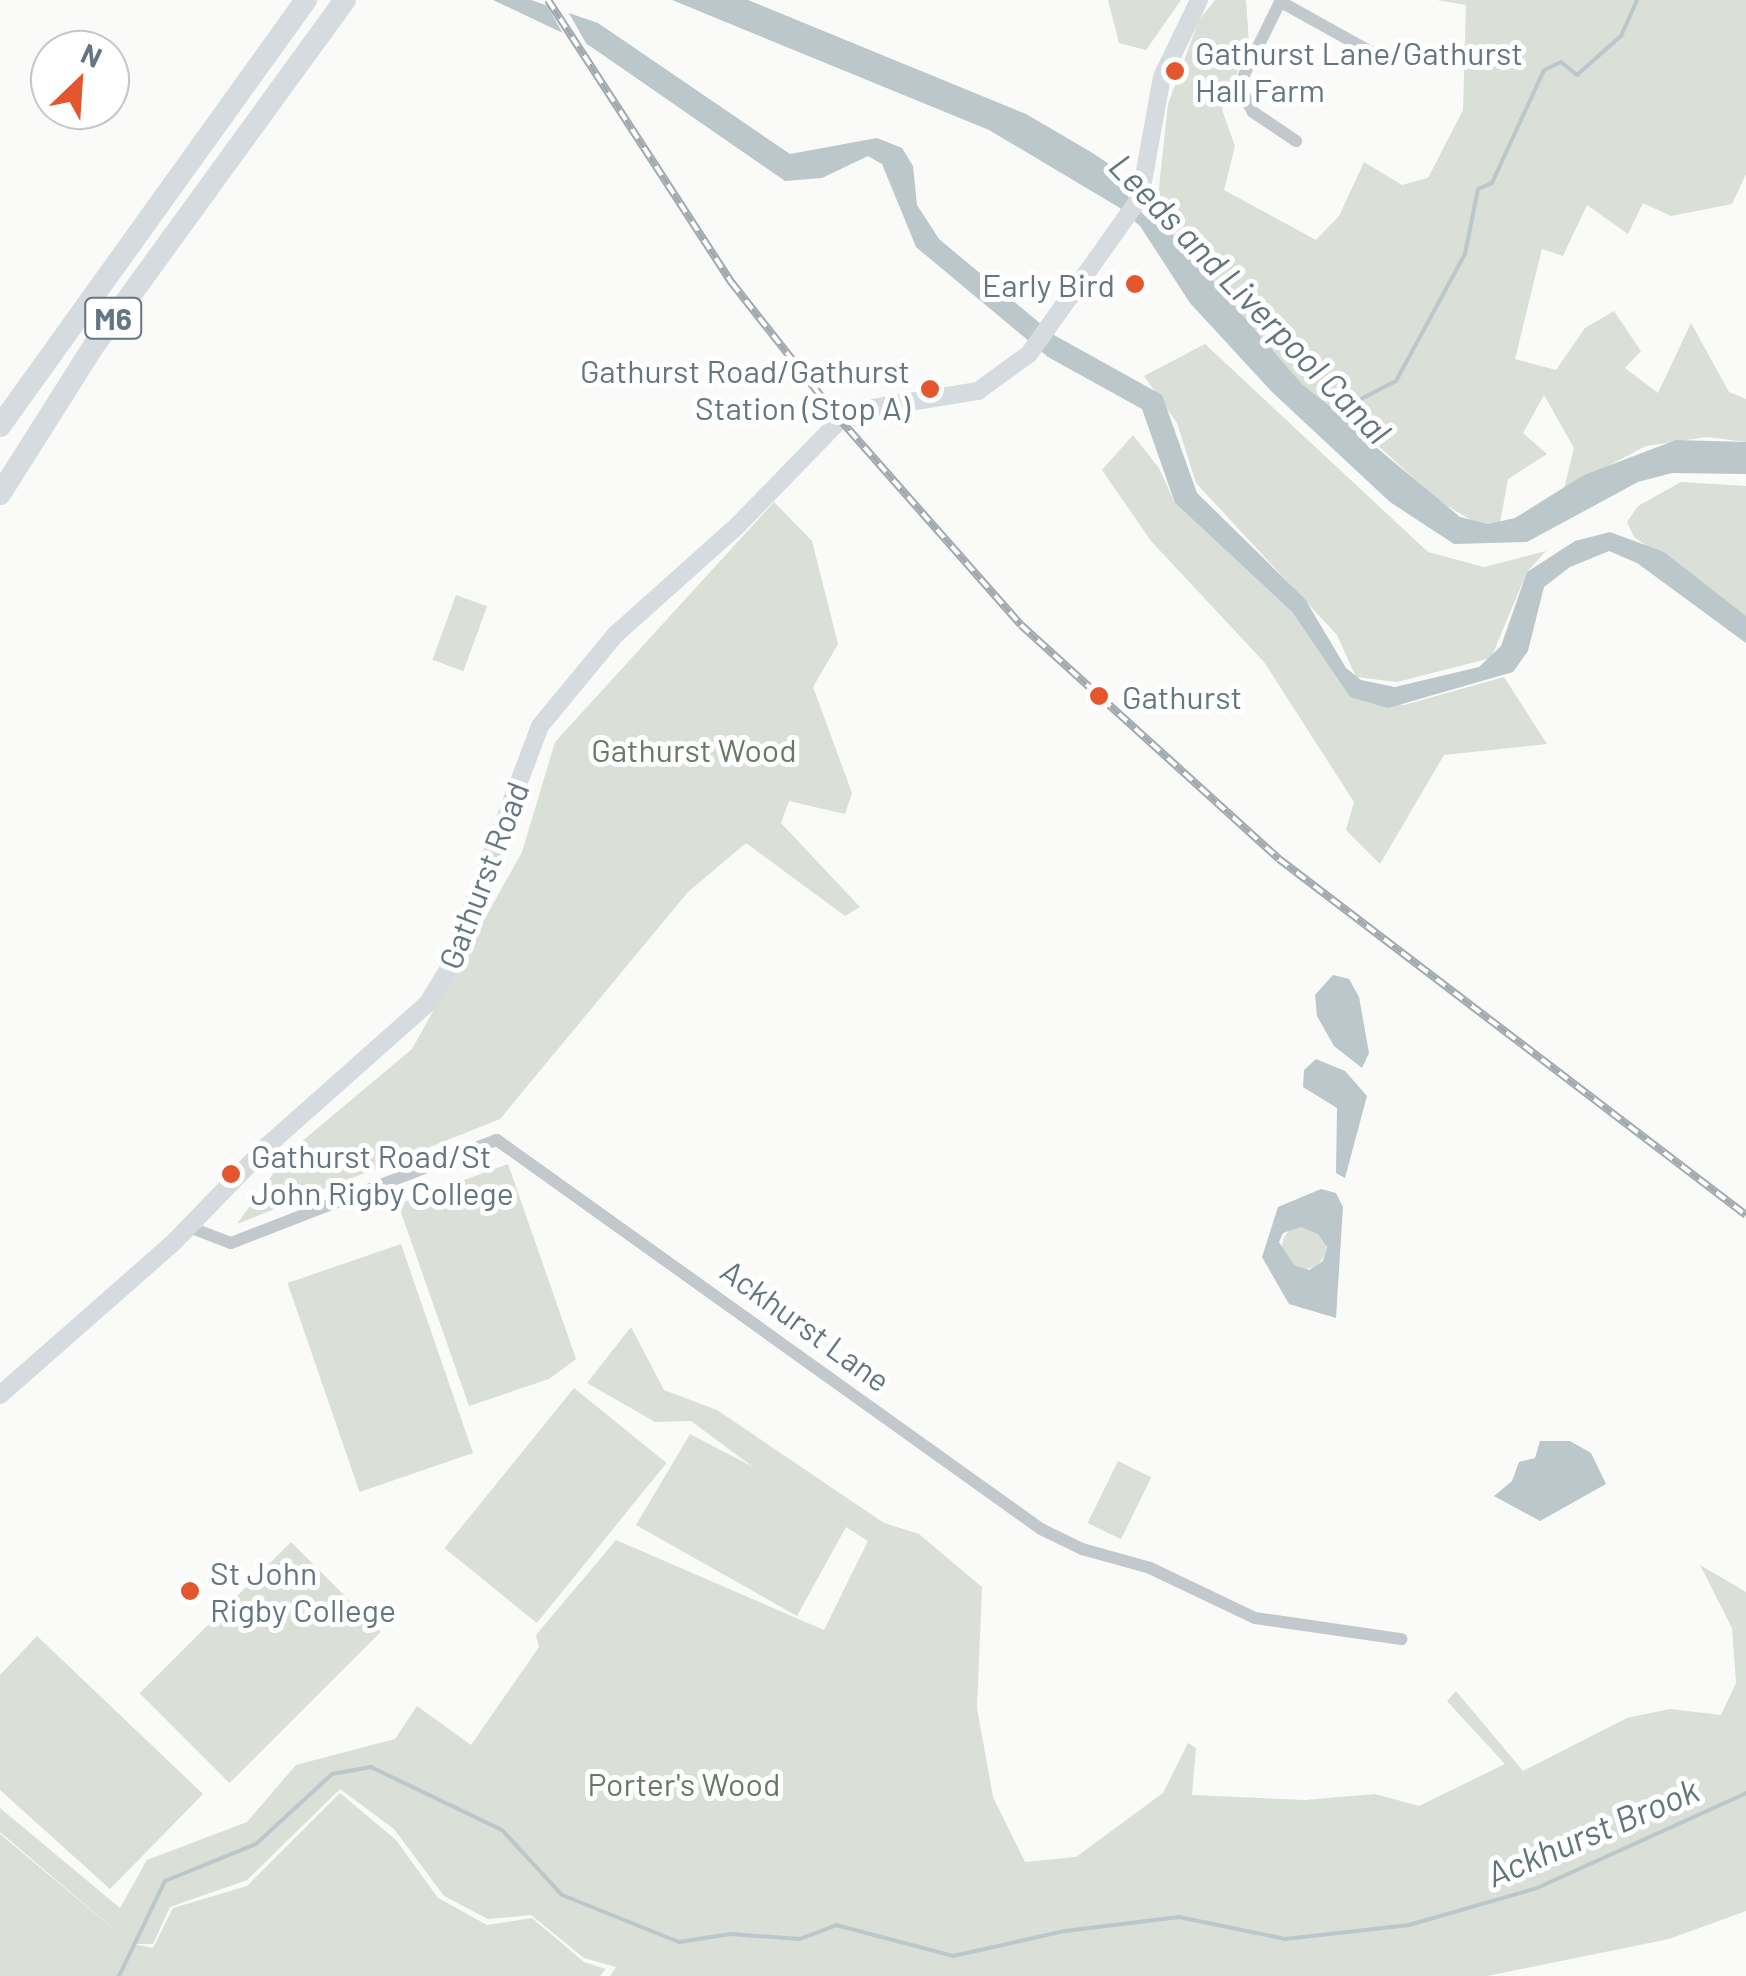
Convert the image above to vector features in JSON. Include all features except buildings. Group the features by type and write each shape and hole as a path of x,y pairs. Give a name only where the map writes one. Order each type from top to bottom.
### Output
{"highway":[{"name":"M6","path":"0,426 209,128 306,0"},
{"name":"M6","path":"0,494 95,344 234,147 346,0"}],"main road":[{"name":"Gathurst Road","path":"0,1395 189,1227 266,1146 428,1003 455,954 531,745 564,690 848,412 978,391 1029,354 1131,213 1166,64 1200,0"}],"street":[{"path":"1296,141 1253,112 1239,84 1281,1 1387,62"},
{"name":"Ackhurst Lane","path":"189,1227 231,1243 496,1140 1041,1529 1082,1550 1150,1568 1255,1618 1400,1638"}],"green space":[{"path":"1108,0 1181,0 1146,50 1119,43"},
{"path":"1215,0 1246,0 1249,43 1222,110 1235,146 1224,190 1316,240 1339,216 1364,162 1402,185 1428,178 1463,110 1466,5 1437,0 1746,0 1746,174 1732,204 1671,216 1643,203 1628,234 1587,205 1563,256 1542,249 1515,359 1556,370 1585,328 1614,311 1641,351 1625,368 1658,393 1691,323 1729,392 1746,399 1746,442 1707,437 1646,446 1564,489 1574,448 1544,395 1523,433 1547,454 1508,479 1500,523 1478,524 1439,501 1362,431 1355,398 1340,413 1302,384 1156,215 1168,104 1199,20"},
{"path":"1205,344 1428,552 1484,567 1546,551 1527,572 1491,658 1397,682 1356,677 1337,635 1196,483 1177,423 1144,376"},
{"path":"1133,435 1159,468 1175,503 1292,612 1350,697 1404,705 1504,677 1547,744 1444,755 1380,864 1346,830 1354,802 1264,662 1151,541 1102,470"},
{"path":"1681,482 1746,486 1746,616 1634,537 1627,522 1638,506"},
{"name":"Gathurst Wood","path":"774,502 812,541 838,644 813,687 852,793 845,814 789,801 781,823 860,907 845,916 746,843 688,892 500,1119 237,1224 288,1153 412,1049 522,852 555,742"},
{"path":"456,595 487,606 463,671 432,660"},
{"path":"508,1164 576,1359 549,1379 469,1406 398,1204"},
{"path":"1304,1225 1320,1231 1326,1247 1320,1263 1304,1269 1288,1263 1282,1247 1288,1231"},
{"path":"401,1244 473,1453 359,1492 288,1283"},
{"name":"Porter's Wood","path":"631,1327 664,1390 717,1410 884,1523 919,1534 982,1587 977,1708 993,1797 1025,1862 1076,1857 1163,1793 1188,1743 1196,1748 1192,1795 1305,1800 1375,1794 1419,1806 1505,1764 1447,1701 1456,1691 1523,1771 1627,1718 1670,1709 1721,1715 1736,1683 1732,1628 1700,1565 1746,1592 1746,1911 1669,1939 1487,1976 610,1976 616,1967 584,1958 531,1915 488,1919 444,1896 394,1829 340,1789 247,1880 170,1907 153,1944 133,1944 153,1948 173,1908 247,1886 340,1793 396,1840 438,1898 487,1925 532,1918 584,1962 606,1969 600,1976 0,1976 0,1834 129,1942 0,1832 0,1808 120,1908 147,1860 247,1822 296,1765 395,1739 417,1706 471,1745 539,1647 536,1635 616,1540 824,1630 868,1541 846,1527 797,1616 636,1525 690,1434 753,1467 691,1421 655,1422 587,1383"},
{"path":"574,1388 666,1463 537,1623 444,1548"},
{"path":"1118,1461 1151,1477 1121,1539 1088,1523"},
{"path":"291,1542 381,1632 229,1783 140,1693"},
{"path":"37,1636 203,1794 110,1889 0,1790 0,1675"}],"shaded area":[{"path":"493,0 531,0 598,23 790,154 877,138 902,148 913,166 917,205 939,239 1054,335 1162,395 1197,493 1305,599 1346,668 1361,680 1395,687 1479,667 1501,646 1527,572 1575,541 1610,532 1664,552 1746,616 1746,643 1637,563 1609,551 1570,567 1544,587 1528,651 1513,672 1388,708 1350,697 1292,612 1175,503 1142,409 1048,357 916,247 882,164 868,156 822,178 785,181 590,46"},
{"name":"Leeds and Liverpool Canal","path":"672,0 748,0 1026,114 1091,152 1112,166 1130,200 1145,216 1156,215 1302,384 1339,413 1355,398 1371,443 1460,517 1488,524 1515,518 1584,475 1676,440 1746,442 1746,474 1672,473 1638,482 1527,542 1454,544 1390,502 1272,392 1190,303 1140,226 1120,208 989,130"},
{"path":"1333,975 1349,979 1359,997 1369,1053 1362,1068 1334,1046 1317,1016 1315,995"},
{"path":"1316,1059 1345,1071 1367,1096 1345,1178 1336,1173 1337,1108 1303,1087 1304,1070"},
{"path":"1321,1189 1336,1193 1343,1207 1336,1318 1289,1304 1262,1257 1278,1207","holes":["1301,1227 1318,1234 1327,1247 1323,1261 1309,1270 1294,1265 1279,1242 1283,1233"]},
{"path":"1540,1441 1570,1441 1591,1453 1606,1484 1540,1521 1494,1496 1512,1481 1519,1462 1535,1458"}],"pier":[{"path":"544,0 566,8 591,52 567,41"}],"waterway":[{"path":"1355,402 1396,381 1465,254 1478,189 1492,183 1544,70 1561,62 1577,75 1621,36 1637,0"},
{"name":"Ackhurst Brook","path":"119,1976 165,1881 256,1844 332,1774 371,1767 502,1830 562,1895 679,1942 730,1934 800,1939 836,1925 953,1956 1065,1931 1179,1917 1285,1939 1409,1925 1537,1888 1746,1793"}],"railway":[{"path":"548,0 732,283 835,414 1021,625 1279,859 1746,1215"}],"place":[{"name":"Gathurst Lane/Gathurst Hall Farm","path":"1175,71"},
{"name":"Early Bird","path":"1135,284"},
{"name":"Gathurst Road/Gathurst Station (Stop A)","path":"930,389"},
{"name":"Gathurst","path":"1099,696"},
{"name":"Gathurst Road/St John Rigby College","path":"231,1174"},
{"name":"St John Rigby College","path":"190,1591"}]}
